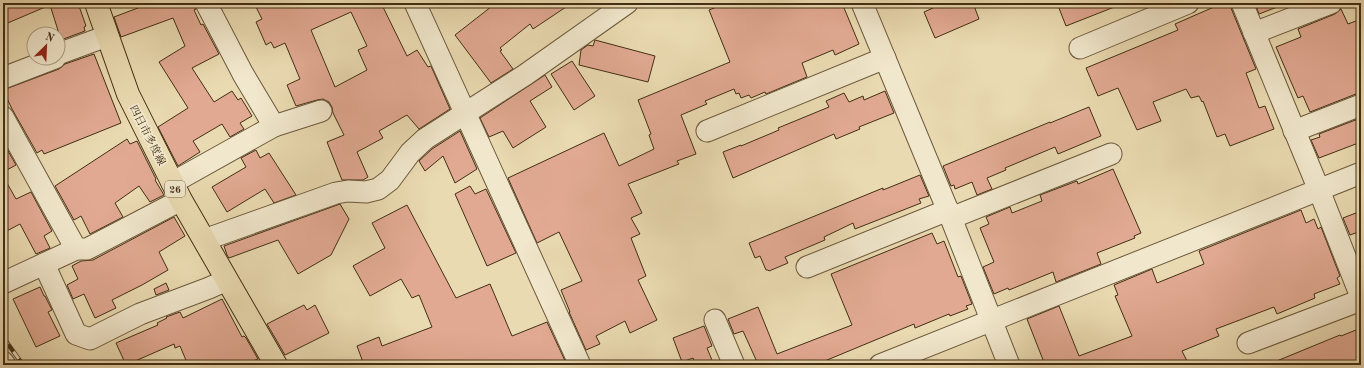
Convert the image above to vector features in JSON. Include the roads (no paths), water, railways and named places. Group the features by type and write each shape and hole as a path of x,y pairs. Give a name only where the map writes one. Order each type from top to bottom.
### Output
{"main road":[{"name":"四日市多度線","path":"96,3 128,94 177,191 276,365"}],"street":[{"path":"206,3 243,74 274,126"},
{"path":"415,3 580,365"},
{"path":"204,240 336,193 348,191 366,192 378,189 390,180 410,153 425,138 525,75 627,3"},
{"path":"862,3 949,214 1009,365"},
{"path":"1080,48 1188,3"},
{"path":"1242,3 1319,190 1360,295 1248,343"},
{"path":"1254,33 1331,3"},
{"path":"66,51 107,36"},
{"path":"707,131 885,58"},
{"path":"3,78 34,66"},
{"path":"1294,131 1361,105"},
{"path":"3,283 76,249 88,249 274,126 320,111"},
{"path":"3,117 76,249"},
{"path":"807,267 1111,154"},
{"path":"880,365 1361,173"},
{"path":"44,264 76,334 90,339 140,314 227,280"},
{"path":"714,320 734,365"}],"railway":[{"path":"3,337 23,365"}]}
